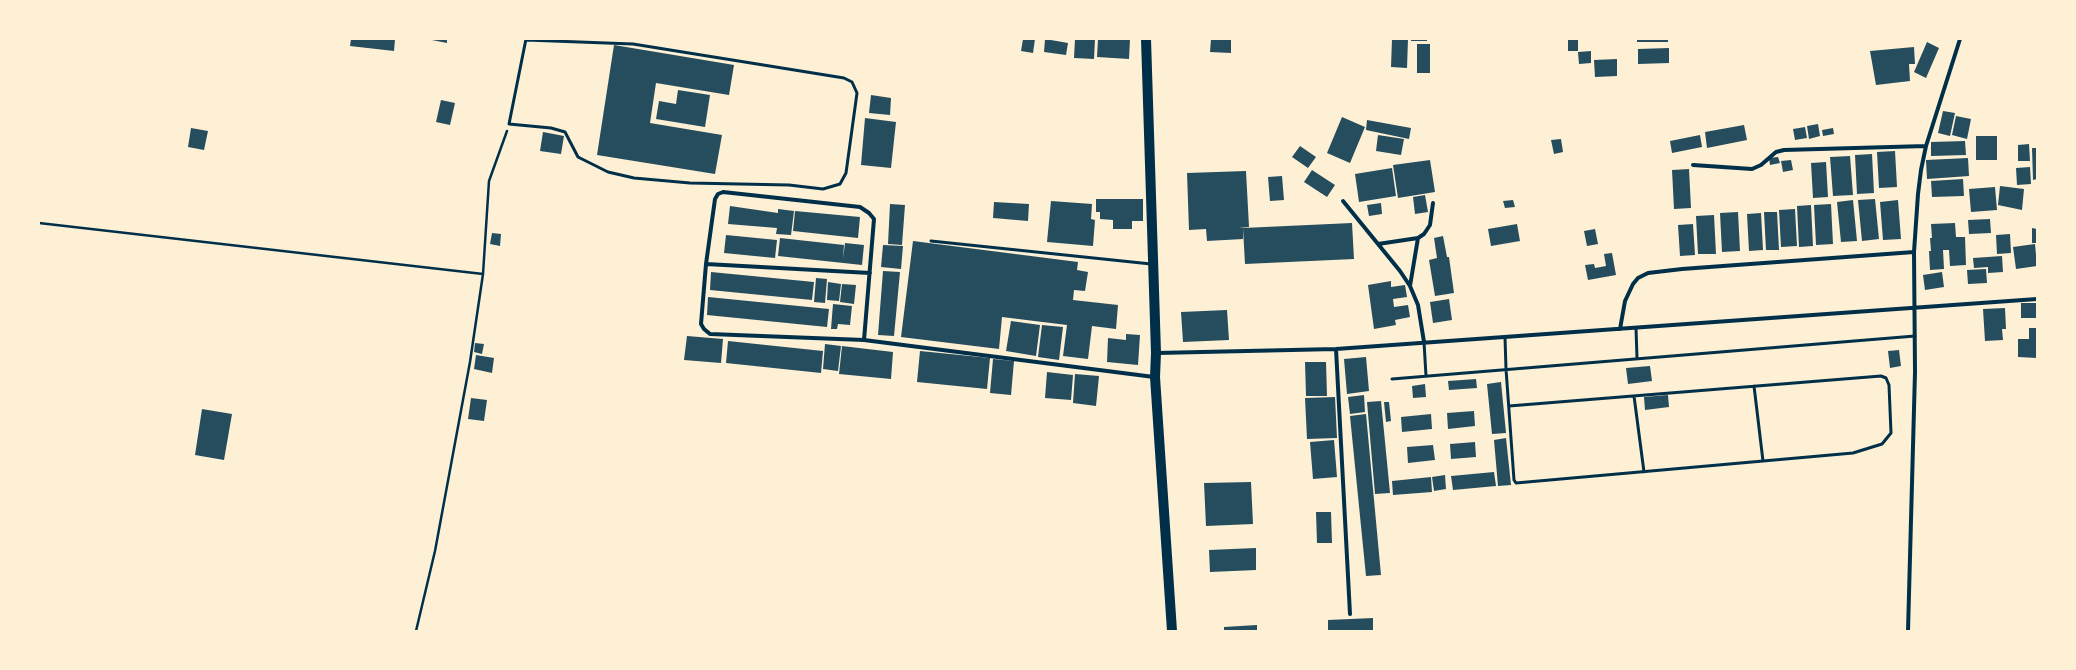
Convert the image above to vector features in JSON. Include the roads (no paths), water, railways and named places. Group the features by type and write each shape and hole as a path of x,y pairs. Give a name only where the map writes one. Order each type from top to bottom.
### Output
{"main road":[{"path":"1146,39 1156,353 1154,377 1172,631"}],"street":[{"path":"1908,631 1915,336 1914,252 1921,170 1926,146 1960,39"},
{"path":"1693,165 1752,169 1761,165 1776,152 1784,150 1926,146"},
{"path":"864,340 874,219 869,213 860,207 723,192 718,194 715,199 706,264 701,324 710,334 864,340 1154,377"},
{"path":"1343,201 1410,286 1418,305 1424,342"},
{"path":"1378,244 1418,238 1424,234 1430,225 1433,203"},
{"path":"1410,286 1418,238"},
{"path":"1620,329 1625,301 1633,284 1638,278 1648,273 1682,269 1914,252"},
{"path":"706,264 870,273"},
{"path":"1156,353 1336,349 2037,299"},
{"path":"1336,349 1350,614"}],"lane":[{"path":"526,39 633,44 844,78 852,82 857,93 846,172 840,184 824,189 789,185 690,183 634,178 608,172 586,163 578,157 565,132 552,128 509,124 526,39"},
{"path":"931,241 1153,264"},
{"path":"1636,328 1637,358"},
{"path":"1392,378 1915,336"},
{"path":"1504,337 1509,406 1516,483 1853,453 1882,444 1891,433 1889,385 1886,378 1873,376 1509,406"},
{"path":"1424,342 1426,376"},
{"path":"1754,386 1763,461"},
{"path":"1634,396 1644,472"}]}
